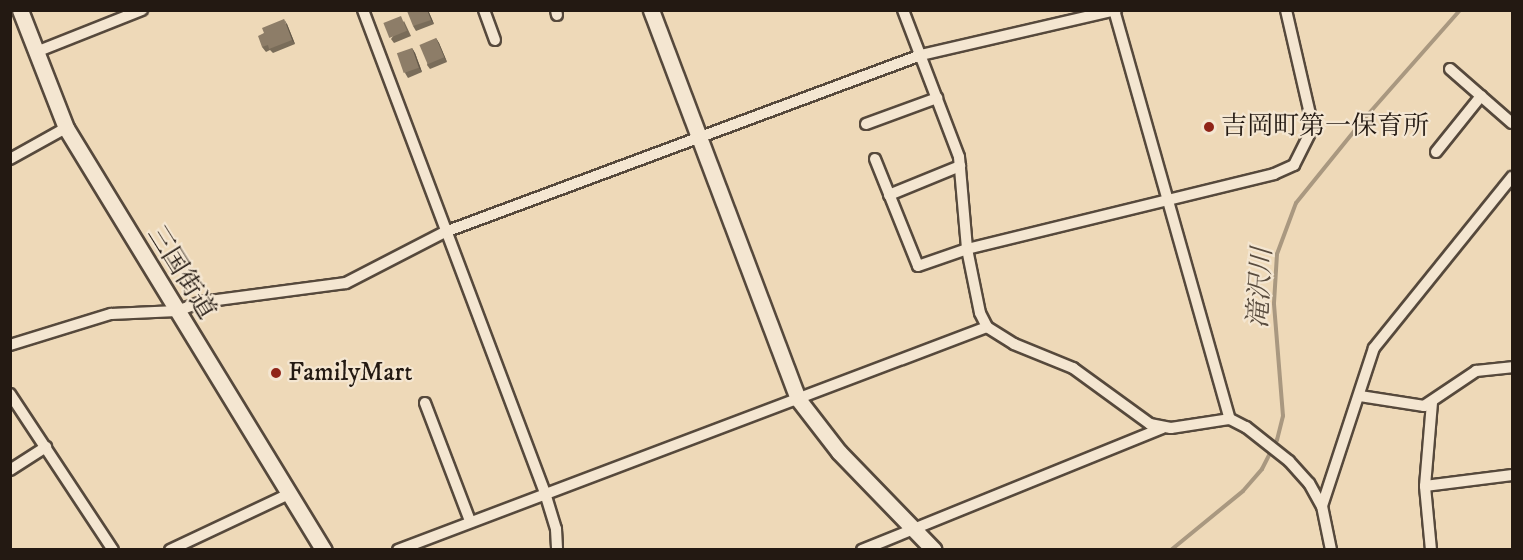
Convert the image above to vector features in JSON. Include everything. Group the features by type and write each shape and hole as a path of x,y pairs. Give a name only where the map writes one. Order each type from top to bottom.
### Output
{"street":[{"name":"三国街道","path":"20,10 66,128 324,549"},
{"path":"36,52 142,10"},
{"path":"363,10 544,493 556,529 557,549"},
{"path":"484,10 495,40"},
{"path":"651,10 697,137 798,399 839,452 934,549"},
{"path":"903,10 960,166 968,249 980,313 987,327 1014,344 1073,368 1137,416 1162,428"},
{"path":"875,159 918,266 968,249 1274,174 1294,165 1309,142 1313,127 1286,10"},
{"path":"10,345 111,314 177,311 202,302 346,283 446,232 921,55 1115,11 1166,202 1230,419"},
{"path":"1450,69 1512,123"},
{"path":"1436,152 1481,96"},
{"path":"866,124 937,98"},
{"path":"10,159 66,128"},
{"path":"889,195 960,166"},
{"path":"1322,506 1374,348 1512,177"},
{"path":"398,549 987,327"},
{"path":"1360,396 1402,405 1432,402 1476,371 1512,367"},
{"path":"10,394 113,549"},
{"path":"1431,549 1425,486 1432,402"},
{"path":"425,403 470,521"},
{"path":"862,549 912,526 1162,428 1230,419 1246,427 1289,461 1309,483 1322,506 1331,549"},
{"path":"10,470 46,447"},
{"path":"1425,486 1512,475"},
{"path":"170,549 289,494"}],"building":[{"path":"427,10 431,20 413,26 407,11"},
{"path":"401,16 407,31 389,38 383,23"},
{"path":"284,19 292,40 269,49 268,45 262,47 258,36 264,33 262,28"},
{"path":"436,38 444,57 428,64 419,45"},
{"path":"412,48 419,68 404,73 397,53"}],"waterway":[{"name":"滝沢川","path":"1171,550 1243,491 1262,469 1277,440 1283,416 1274,303 1277,254 1296,203 1364,119 1460,10"}],"place":[{"name":"吉岡町第一保育所","path":"1209,127"},
{"name":"FamilyMart","path":"276,373"}]}
